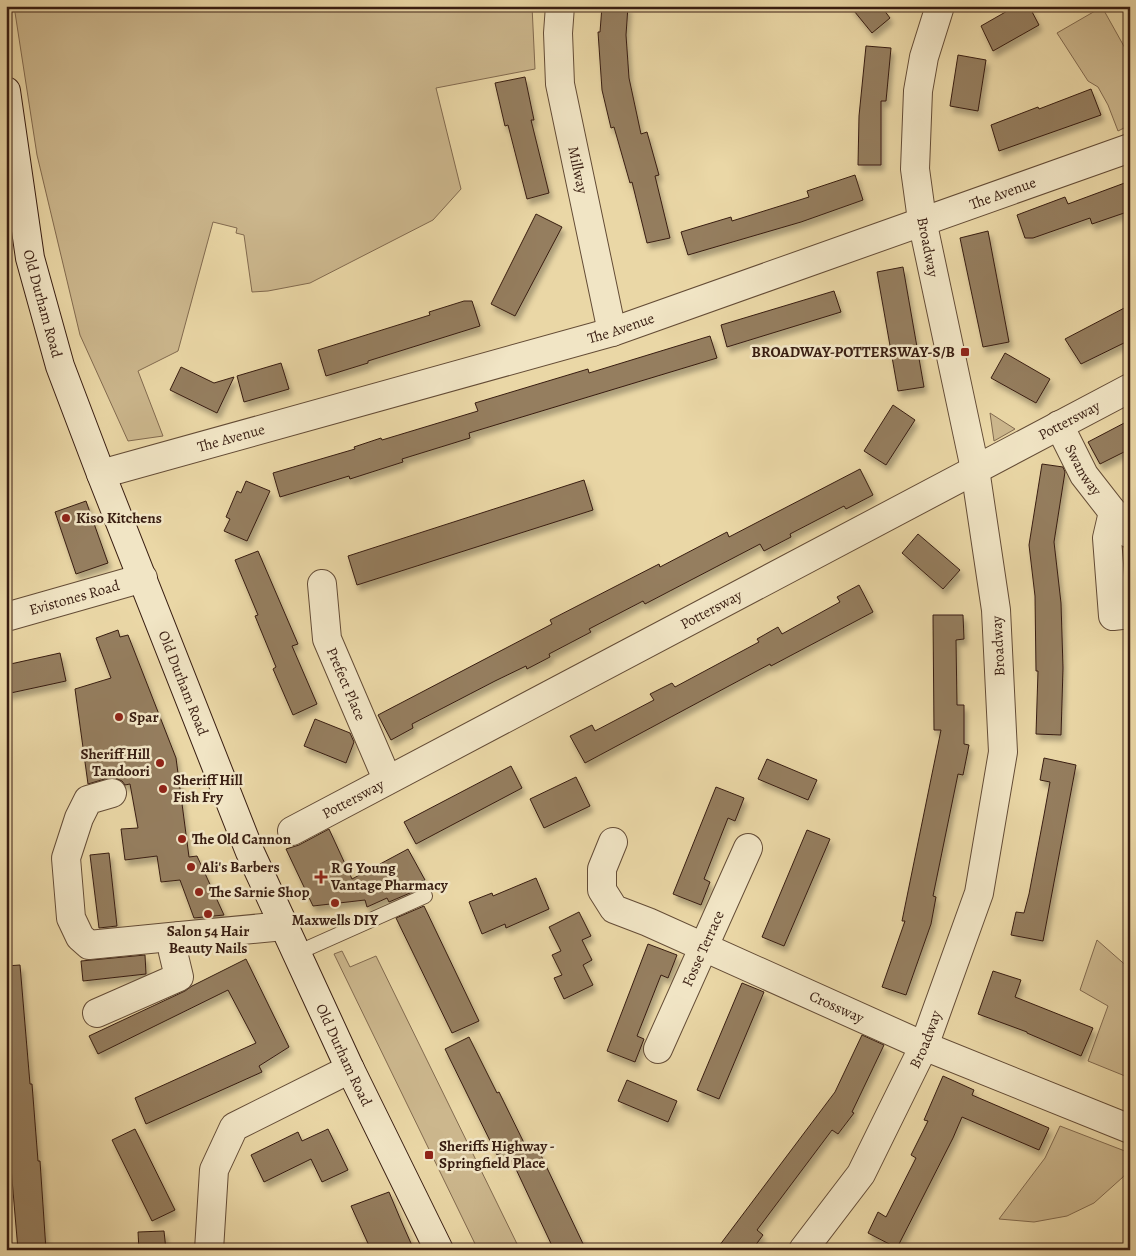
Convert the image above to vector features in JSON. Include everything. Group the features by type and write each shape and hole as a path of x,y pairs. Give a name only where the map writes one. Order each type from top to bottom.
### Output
{"street":[{"name":"Millway","path":"560,6 558,33 560,84 612,332"},
{"name":"Broadway","path":"803,1250 861,1174 924,1046 978,893 1003,752 996,610 974,469 922,220 915,168 918,91 924,57 940,6"},
{"name":"Old Durham Road","path":"6,91 30,258 60,366 247,844 350,1069 439,1250"},
{"name":"The Avenue","path":"101,474 612,332 922,220 1130,148"},
{"name":"Pottersway","path":"292,831 387,779 1130,388"},
{"name":"Swanway","path":"1059,425 1084,475 1130,534"},
{"path":"1113,512 1107,538 1113,616 1130,614"},
{"name":"Evistones Road","path":"6,617 143,578"},
{"name":"Prefect Place","path":"322,584 327,640 387,779"},
{"path":"112,793 88,800 66,858 71,918 80,937 89,945 284,926"},
{"name":"Crossway","path":"613,842 602,869 602,890 614,909 648,922 924,1046 1130,1129"},
{"name":"Fosse Terrace","path":"658,1049 748,848"},
{"path":"97,1013 178,977 173,952 180,936"},
{"path":"209,1250 214,1170 234,1127 350,1069"}],"lane":[{"path":"297,953 425,896"}],"shaded area":[{"path":"14,6 532,6 535,69 436,88 461,189 433,220 310,283 252,292 244,235 236,233 237,228 213,222 178,351 138,371 163,436 128,441 80,335 37,155"},
{"path":"1102,7 1130,57 1130,125 1118,131 1108,105 1098,87 1088,81 1057,33"},
{"path":"990,413 1015,429 994,441"},
{"path":"1097,940 1130,969 1130,1078 1088,1061 1108,1006 1080,990"},
{"path":"342,951 350,967 376,956 520,1250 478,1250 334,954"},
{"path":"1060,1126 1130,1153 1130,1168 1123,1177 1094,1203 1067,1216 1034,1222 999,1219 1045,1158"}],"building":[{"path":"602,6 628,6 626,35 629,78 641,134 647,132 659,175 655,176 670,238 647,243 632,182 630,183 614,127 611,128 602,90 598,32 600,32"},
{"path":"850,6 881,6 890,18 872,33"},
{"path":"1016,6 1029,6 1039,25 993,51 981,26"},
{"path":"866,46 891,48 886,101 881,101 881,165 858,165 859,116"},
{"path":"958,55 986,60 978,111 950,106"},
{"path":"525,77 534,120 531,120 549,193 527,199 508,125 505,126 495,83"},
{"path":"1091,89 1101,115 999,151 991,125"},
{"path":"855,175 863,200 801,222 688,255 681,232 731,217 732,221 809,197 807,191"},
{"path":"1130,181 1130,211 1092,224 1090,218 1033,238 1025,238 1017,215 1065,197 1068,204"},
{"path":"536,214 562,227 515,316 491,304"},
{"path":"988,231 1009,342 983,347 960,238"},
{"path":"903,267 924,387 898,391 877,272"},
{"path":"834,291 841,312 727,347 721,325"},
{"path":"464,301 472,301 480,326 326,376 318,350 430,315 429,312"},
{"path":"1130,305 1130,340 1081,364 1065,339"},
{"path":"710,336 717,358 469,433 470,438 402,459 403,462 350,479 349,476 280,497 273,473 355,449 354,447 381,438 382,440 478,411 475,403 588,369 589,373"},
{"path":"1005,353 1050,379 1036,403 991,378"},
{"path":"281,363 289,389 244,402 237,376"},
{"path":"181,367 214,383 234,377 217,413 170,390"},
{"path":"893,405 915,420 886,465 864,451"},
{"path":"1130,420 1130,449 1100,464 1088,442"},
{"path":"1042,464 1063,467 1065,472 1054,542 1061,603 1063,668 1061,735 1036,734 1038,671 1036,671 1035,596 1029,545"},
{"path":"860,469 873,495 846,509 844,506 790,534 791,537 764,551 760,544 645,604 643,601 589,629 591,632 549,654 550,657 527,669 526,666 495,681 412,724 413,728 391,740 378,715 552,624 550,620 659,564 660,567 727,532 729,537"},
{"path":"584,480 593,510 357,585 348,556"},
{"path":"246,481 270,491 247,541 224,531 230,519 226,517 237,491 241,493"},
{"path":"86,501 108,563 76,574 55,512"},
{"path":"918,534 960,570 943,589 902,553"},
{"path":"258,551 298,644 292,646 317,704 293,715 273,669 276,667 255,616 258,615 235,560"},
{"path":"859,585 873,612 771,666 770,664 585,763 570,736 592,725 595,731 654,700 650,694 672,683 675,687 759,642 757,639 778,627 782,634 840,602 837,597"},
{"path":"933,615 963,615 964,639 956,640 957,705 964,705 964,744 969,745 963,775 958,774 933,896 936,897 931,924 906,995 882,987 905,921 902,921 941,730 934,730"},
{"path":"118,630 120,637 128,635 176,758 189,857 197,856 224,915 194,918 180,880 161,882 157,856 125,860 121,829 138,828 130,784 125,785 122,781 115,778 108,778 88,784 75,689 111,678 96,638"},
{"path":"60,653 66,681 6,694 6,665"},
{"path":"315,719 350,733 354,742 346,763 304,746"},
{"path":"1044,758 1076,765 1043,941 1011,935 1016,912 1024,913 1044,815 1050,782 1040,780"},
{"path":"767,759 817,780 808,800 758,779"},
{"path":"511,766 522,788 416,844 404,822"},
{"path":"576,777 590,806 544,828 530,799"},
{"path":"716,787 744,798 735,821 728,818 704,879 710,882 701,905 673,894"},
{"path":"329,829 352,879 408,849 425,880 415,885 417,890 389,902 387,898 367,907 365,900 313,906 286,849 299,845"},
{"path":"807,830 830,839 784,946 762,937"},
{"path":"109,853 117,926 99,928 90,855"},
{"path":"536,878 549,909 506,928 505,924 482,934 469,902 492,893 493,896"},
{"path":"424,906 479,1021 452,1033 396,918"},
{"path":"579,912 591,936 582,940 592,960 583,965 593,985 564,999 554,978 562,975 552,955 561,951 549,927"},
{"path":"648,944 677,955 668,978 661,975 637,1036 644,1039 635,1062 607,1051"},
{"path":"145,955 146,974 83,981 81,961"},
{"path":"246,959 289,1047 259,1066 262,1072 146,1124 135,1098 256,1043 228,990 98,1054 89,1036 185,991"},
{"path":"20,965 30,1084 32,1084 38,1161 40,1161 46,1250 18,1250 9,1144 6,1144 6,966"},
{"path":"993,971 1021,980 1015,997 1093,1028 1081,1056 1027,1032 978,1014"},
{"path":"742,983 764,992 719,1099 697,1090"},
{"path":"862,1035 884,1045 852,1112 854,1113 838,1134 832,1130 757,1230 763,1235 752,1250 716,1250 835,1092"},
{"path":"469,1037 529,1153 538,1149 586,1250 554,1250 507,1150 497,1155 445,1049"},
{"path":"943,1076 974,1090 972,1095 1049,1128 1039,1150 962,1117 897,1248 868,1233 878,1212 886,1217 916,1158 911,1155 928,1121 924,1120"},
{"path":"627,1080 677,1101 668,1122 618,1101"},
{"path":"135,1129 175,1210 152,1221 112,1140"},
{"path":"328,1129 348,1170 322,1182 311,1159 264,1182 251,1155 298,1132 302,1141"},
{"path":"389,1192 414,1250 371,1250 351,1206"},
{"path":"164,1231 166,1250 139,1250 138,1232"}],"place":[{"name":"BROADWAY-POTTERSWAY-S/B","path":"965,352"},
{"name":"Kiso Kitchens","path":"66,518"},
{"name":"Spar","path":"119,717"},
{"name":"Sheriff Hill Tandoori","path":"160,763"},
{"name":"Sheriff Hill Fish Fry","path":"163,789"},
{"name":"The Old Cannon","path":"182,839"},
{"name":"Ali's Barbers","path":"191,867"},
{"name":"R G Young Vantage Pharmacy","path":"321,877"},
{"name":"The Sarnie Shop","path":"199,892"},
{"name":"Maxwells DIY","path":"335,903"},
{"name":"Salon 54 Hair Beauty Nails","path":"208,914"},
{"name":"Sheriffs Highway - Springfield Place","path":"429,1155"}]}
